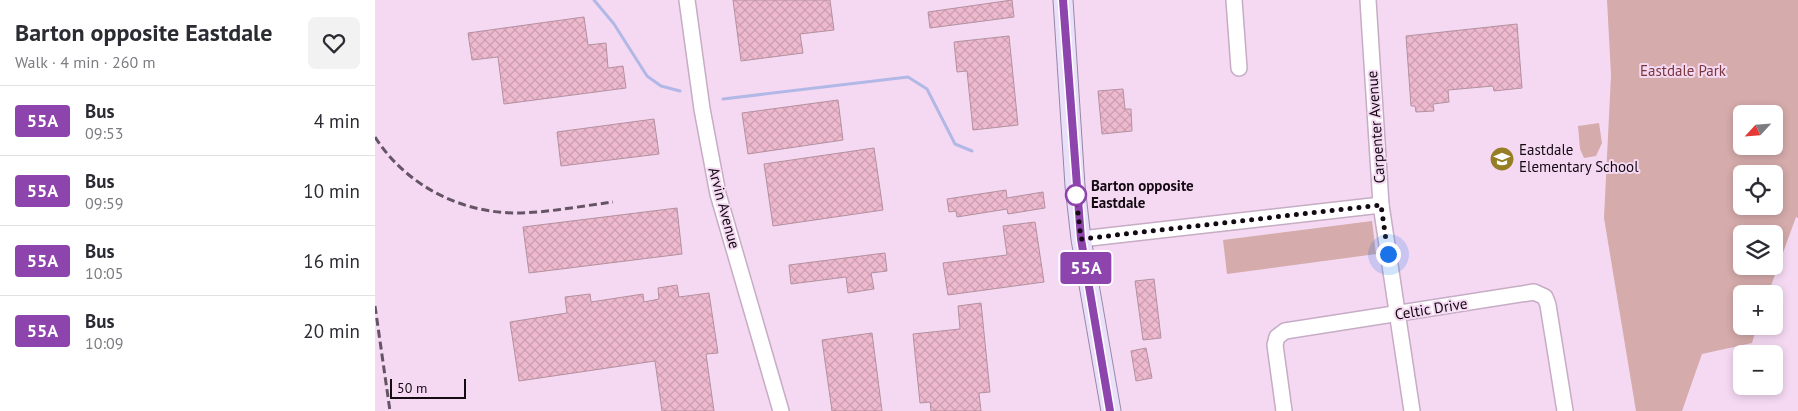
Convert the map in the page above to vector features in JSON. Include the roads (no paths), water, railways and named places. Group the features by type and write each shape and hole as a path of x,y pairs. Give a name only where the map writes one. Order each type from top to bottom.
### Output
{"main road":[{"path":"1063,0 1074,176 1081,239 1111,411"}],"street":[{"name":"Arvin Avenue","path":"687,0 702,109 718,194 781,411"},
{"path":"1235,0 1239,68"},
{"name":"Carpenter Avenue","path":"1368,0 1381,205 1413,411"},
{"path":"1081,239 1381,205"},
{"name":"Celtic Drive","path":"1285,411 1275,344 1281,333 1534,292 1545,297 1548,305 1565,411"}],"waterway":[{"path":"594,0 614,24 647,76 661,86 680,91"},
{"path":"723,99 908,77 927,89 955,144 972,151"}],"railway":[{"path":"375,137 401,169 417,181 453,201 473,207 493,211 526,213 613,202"},
{"path":"375,306 390,411"}],"place":[{"name":"Eastdale Elementary School","path":"1502,159"},
{"name":"Barton opposite Eastdale","path":"1076,195"}],"park label":[{"name":"Eastdale Park","path":"1683,71"}]}
